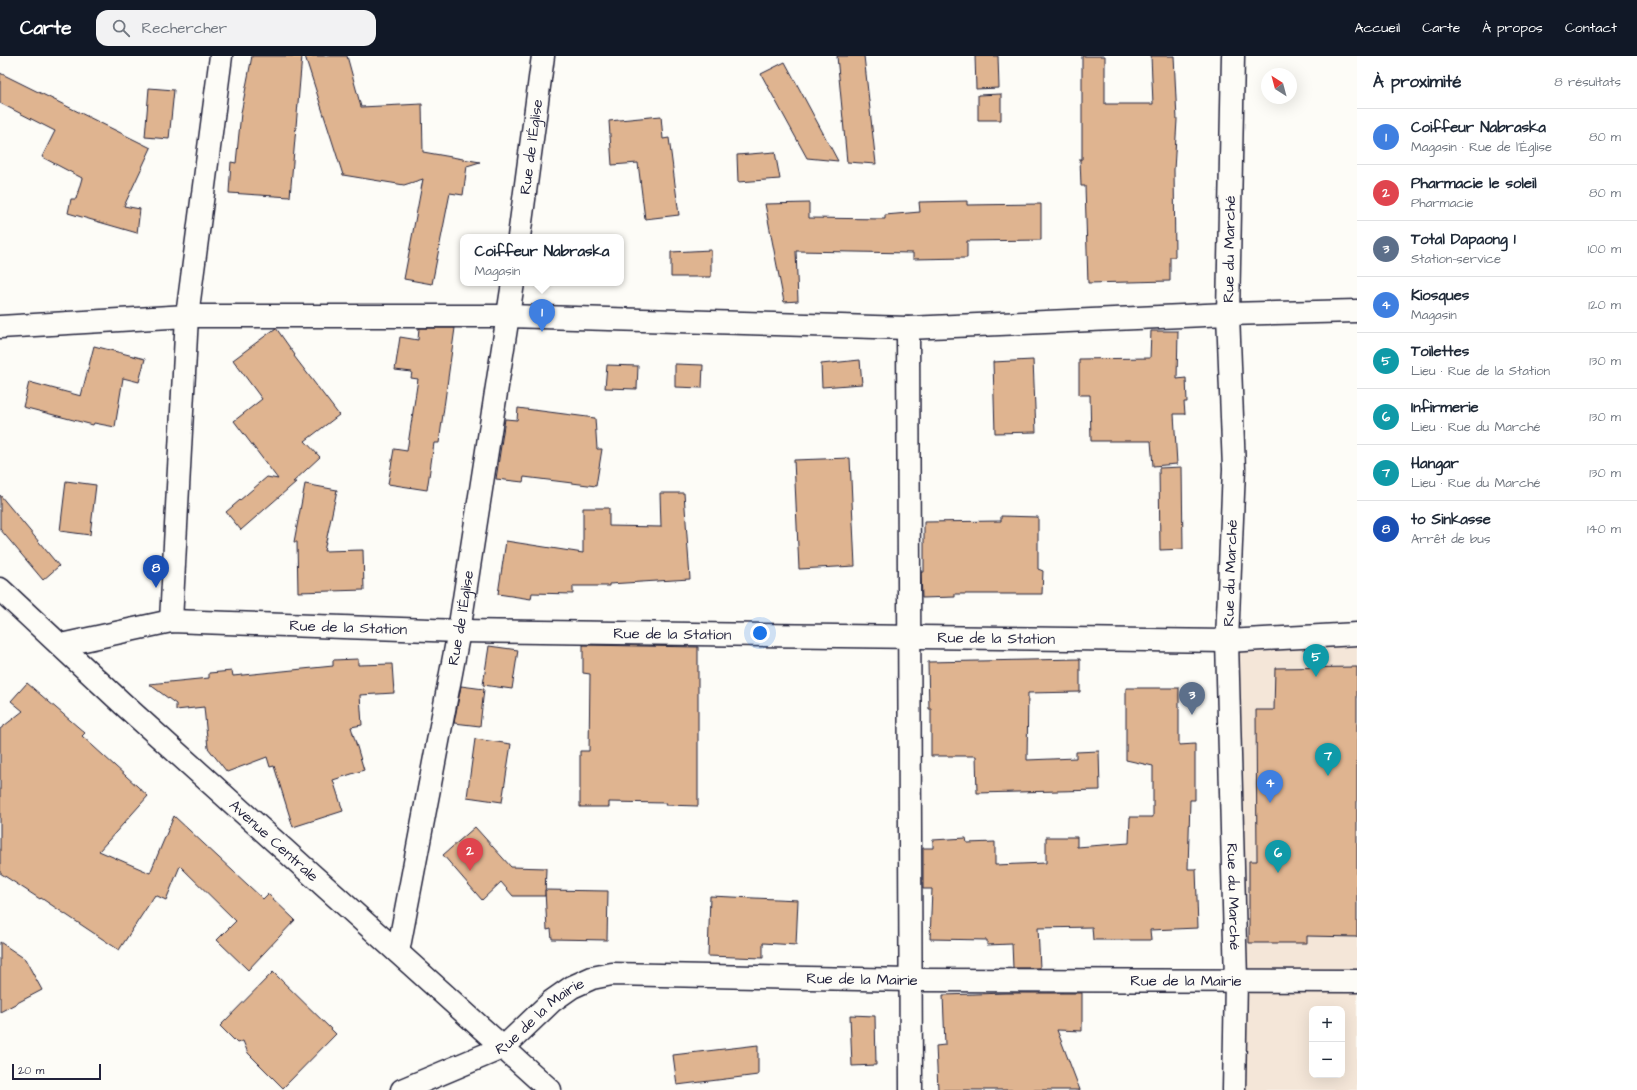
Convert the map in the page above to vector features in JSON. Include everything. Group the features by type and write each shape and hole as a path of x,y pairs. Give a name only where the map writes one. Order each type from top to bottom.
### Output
{"street":[{"path":"171,621 187,316 221,56"},
{"name":"Rue de l'Église","path":"519,234 543,56"},
{"name":"Rue du Marché","path":"1233,56 1228,314 1234,470 1227,641 1236,980 1234,1090"},
{"name":"Rue de l'Église","path":"398,952 459,631 513,286"},
{"path":"0,327 187,316 508,316 908,328 1228,314 1357,311"},
{"path":"908,328 908,637 912,1090"},
{"name":"Avenue Centrale","path":"0,589 129,709 550,1090"},
{"name":"Rue de la Station","path":"61,645 171,621 459,631 1227,641 1357,634"},
{"name":"Rue de la Mairie","path":"402,1090 504,1047 552,1001 572,987 592,978 612,974 910,980 1357,981"}],"shaded area":[{"path":"1357,638 1357,1090 1234,1090 1227,641"}],"building":[{"path":"252,56 302,56 290,197 229,193 231,162 236,163 241,113"},
{"path":"305,56 347,56 361,107 422,104 423,152 480,162 467,166 463,195 450,193 432,284 404,279 423,179 404,185 343,175"},
{"path":"837,56 864,56 876,164 847,162"},
{"path":"975,56 998,56 999,88 976,89"},
{"path":"1082,56 1105,56 1105,104 1153,104 1151,56 1174,56 1177,120 1174,170 1175,257 1170,257 1170,281 1088,283 1085,186 1081,186 1080,159 1082,159"},
{"path":"785,62 838,161 807,158 761,74"},
{"path":"0,73 151,148 124,206 140,209 137,233 68,213 71,199 76,199 82,178 42,157 55,131 0,103"},
{"path":"149,88 174,90 169,139 145,137"},
{"path":"1001,94 1001,120 978,120 978,95"},
{"path":"661,116 663,139 669,138 679,215 645,219 638,163 612,165 609,121"},
{"path":"775,152 780,179 738,182 737,155"},
{"path":"967,201 967,205 1041,204 1041,240 967,241 967,258 913,259 913,253 796,251 798,301 784,302 765,204 809,203 809,218 885,219 885,215 920,212 919,202"},
{"path":"711,250 711,277 671,277 671,252"},
{"path":"276,328 295,355 294,356 339,415 305,441 320,457 293,482 296,482 241,530 226,512 267,477 278,479 234,421 262,399 233,360"},
{"path":"419,328 455,328 439,443 434,443 427,490 388,484 394,449 407,451 418,379 411,378 412,372 395,370 400,337 418,340"},
{"path":"1151,331 1178,331 1177,379 1186,378 1187,402 1184,402 1185,414 1174,414 1177,464 1153,466 1151,441 1091,441 1090,395 1079,395 1079,359 1150,358"},
{"path":"94,346 145,359 139,382 123,378 115,427 94,423 93,425 23,407 29,382 81,396"},
{"path":"860,360 862,384 822,387 821,364"},
{"path":"1033,360 1036,432 995,433 993,362"},
{"path":"675,364 703,365 702,388 675,387"},
{"path":"607,365 638,366 637,389 605,388"},
{"path":"518,408 595,418 597,449 602,449 596,486 524,477 523,482 496,479 505,419 517,420"},
{"path":"850,458 855,566 799,569 794,460"},
{"path":"1182,467 1183,549 1160,550 1159,468"},
{"path":"66,481 96,485 90,535 60,531"},
{"path":"305,484 337,490 324,551 363,550 364,590 298,592 297,542 294,542"},
{"path":"660,493 684,493 690,579 609,584 609,586 573,586 573,594 532,593 531,599 498,594 506,541 583,553 583,508 609,508 609,526 661,527"},
{"path":"0,495 59,566 43,580 0,529"},
{"path":"1001,516 1038,517 1038,569 1043,571 1042,594 955,594 955,597 922,598 921,572 924,572 924,522 1001,521"},
{"path":"583,645 698,647 698,806 665,805 666,803 609,802 609,807 580,807 580,751 589,751 590,674 583,673"},
{"path":"489,646 518,650 512,689 483,685"},
{"path":"358,659 358,665 392,664 394,693 360,695 362,725 351,727 364,770 333,780 343,811 293,827 274,766 270,767 267,757 227,772 208,748 204,707 176,710 176,704 149,684 209,678 209,673 232,671 233,676 333,666 333,660"},
{"path":"1080,659 1080,692 1028,693 1027,760 1076,758 1076,752 1099,751 1100,790 977,793 976,756 931,756 931,709 929,709 928,662"},
{"path":"1357,667 1357,937 1307,936 1307,943 1249,943 1249,861 1257,861 1256,710 1274,710 1275,668"},
{"path":"27,683 85,733 82,736 148,796 99,851 150,873 174,816 263,899 268,894 295,920 248,970 217,940 236,921 180,866 166,900 155,895 119,950 41,898 40,899 0,873 0,729 23,711 11,701"},
{"path":"461,686 484,689 480,726 454,723"},
{"path":"1126,688 1179,688 1179,745 1195,744 1195,800 1190,800 1188,869 1196,869 1198,928 1150,930 1151,940 1093,940 1092,927 1038,928 1040,968 1013,968 1012,944 987,945 987,940 930,939 932,889 923,889 923,848 933,848 933,840 966,838 967,843 995,842 995,865 1046,863 1046,837 1077,837 1077,847 1129,843 1130,817 1153,817 1153,766 1126,760"},
{"path":"475,739 511,744 502,802 467,797"},
{"path":"475,827 511,867 546,868 545,896 513,896 501,882 482,900 443,855"},
{"path":"545,890 608,891 607,940 552,939 551,929 547,930"},
{"path":"710,896 798,900 796,945 763,943 763,958 708,956"},
{"path":"0,942 25,959 42,990 0,1012"},
{"path":"273,972 336,1034 283,1088 248,1053 243,1041 237,1043 220,1026"},
{"path":"1082,993 1082,1031 1057,1030 1080,1090 938,1090 936,1046 945,1045 943,995"},
{"path":"850,1015 875,1016 876,1065 852,1066"},
{"path":"758,1045 758,1075 677,1085 673,1055"}],"place":[{"name":"Coiffeur Nabraska","path":"542,332"},
{"name":"to Sinkasse","path":"156,588"},
{"name":"Toilettes","path":"1316,677"},
{"name":"Total Dapaong 1","path":"1192,715"},
{"name":"Hangar","path":"1328,776"},
{"name":"Kiosques","path":"1270,803"},
{"name":"Pharmacie le soleil","path":"470,871"},
{"name":"Infirmerie","path":"1278,873"}]}
